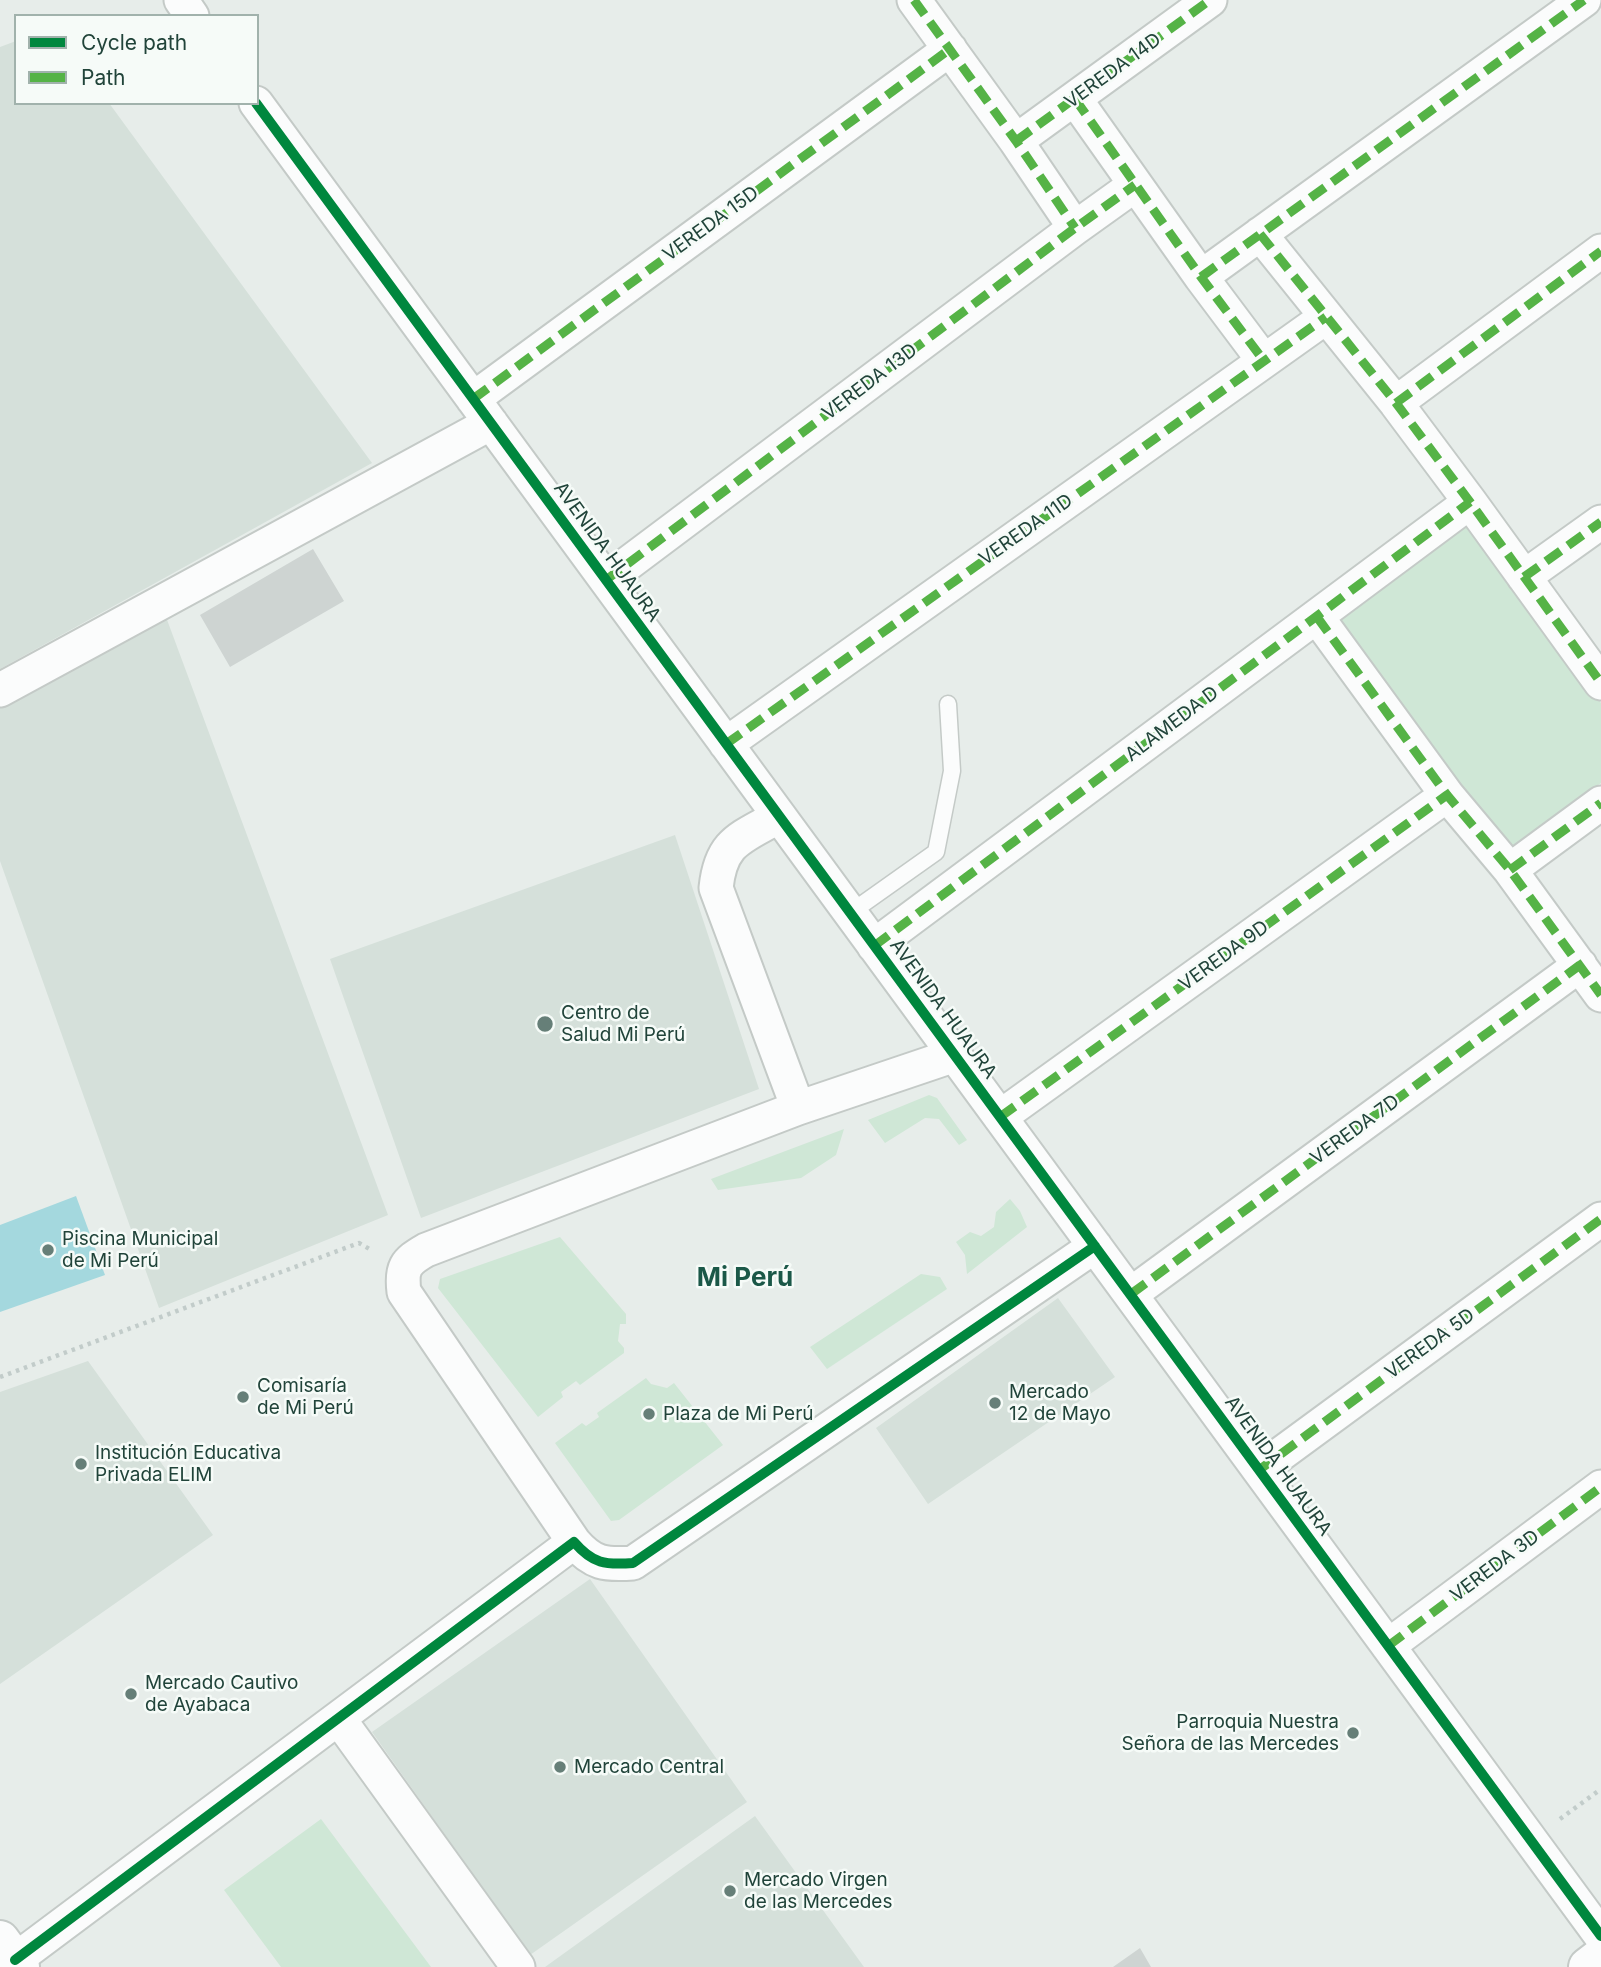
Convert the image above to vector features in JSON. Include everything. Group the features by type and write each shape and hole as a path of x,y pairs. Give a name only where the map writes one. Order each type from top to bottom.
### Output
{"street":[{"path":"914,0 1075,228"},
{"name":"VEREDA 14D","path":"1016,141 1210,0"},
{"path":"1201,277 1584,0"},
{"name":"VEREDA 15D","path":"0,690 482,411 950,50"},
{"path":"1075,99 1264,361"},
{"name":"AVENIDA HUAURA","path":"257,105 1601,1936"},
{"name":"VEREDA 13D","path":"606,580 1135,185"},
{"path":"1260,234 1396,403 1601,683"},
{"path":"1396,403 1601,251"},
{"name":"VEREDA 11D","path":"726,744 1326,317"},
{"name":"ALAMEDA D","path":"874,946 1470,502"},
{"path":"1524,577 1601,522"},
{"path":"1317,617 1447,795 1510,870 1601,995"},
{"name":"VEREDA 9D","path":"1000,1117 1447,795"},
{"path":"1510,870 1601,803"},
{"path":"779,816 729,848 718,869 716,888 798,1108"},
{"name":"VEREDA 7D","path":"1130,1294 1580,965"},
{"path":"955,1055 798,1108 426,1250 411,1258 405,1268 402,1278 404,1292 574,1542 585,1554 600,1563 633,1563 1095,1246"},
{"name":"VEREDA 5D","path":"1259,1470 1601,1219"},
{"name":"VEREDA 3D","path":"1388,1646 1601,1487"},
{"path":"12,1956 339,1719 574,1542"},
{"path":"339,1719 518,1967"},
{"path":"1588,1967 1601,1957"}],"lane":[{"path":"850,913 936,852 951,772 948,704"}],"path":[{"path":"0,1377 359,1243 405,1268"},
{"path":"1531,1840 1601,1789"}],"shaded area":[{"path":"14,42 14,105 110,105 372,463 0,669 0,47"},
{"path":"166,617 388,1215 159,1308 0,861 0,707"},
{"name":"Centro de Salud Mi Perú","path":"675,835 759,1089 421,1218 330,959"},
{"name":"Mercado 12 de Mayo","path":"1058,1298 1115,1377 928,1504 876,1428"},
{"name":"Institución Educativa Privada ELIM","path":"88,1361 213,1535 0,1684 0,1392"},
{"name":"Mercado Central","path":"590,1579 747,1802 530,1955 372,1732"},
{"name":"Mercado Virgen de las Mercedes","path":"755,1816 864,1967 545,1967"}],"green space":[{"path":"1468,514 1601,703 1601,783 1506,853 1335,615"},
{"path":"929,1095 937,1098 967,1140 959,1145 939,1119 925,1118 885,1143 868,1120"},
{"path":"844,1129 836,1155 801,1178 718,1190 711,1179"},
{"path":"1010,1199 1020,1211 1027,1227 967,1274 965,1255 956,1242 970,1232 981,1236 994,1227 996,1212"},
{"path":"560,1237 626,1314 626,1324 620,1324 618,1341 624,1348 624,1353 580,1385 576,1381 561,1392 563,1397 538,1417 438,1288 440,1279"},
{"path":"921,1274 940,1277 947,1289 827,1369 810,1347"},
{"path":"646,1378 651,1384 667,1388 674,1383 723,1445 619,1520 611,1521 555,1443 582,1423 586,1426 599,1417 597,1413"},
{"path":"321,1819 431,1967 281,1967 224,1890"}],"water":[{"name":"Piscina Municipal de Mi Perú","path":"76,1196 105,1275 0,1312 0,1225"}],"building":[{"path":"313,549 344,601 230,667 200,615"},
{"path":"1140,1948 1151,1967 1113,1967"}],"marked path":[{"path":"914,0 1075,228"},
{"path":"1016,141 1210,0"},
{"path":"1201,277 1584,0"},
{"path":"473,399 950,49"},
{"path":"1075,99 1264,361"},
{"path":"606,580 1135,185"},
{"path":"1260,234 1396,403 1601,683"},
{"path":"1396,403 1601,251"},
{"path":"726,744 1326,317"},
{"path":"874,946 1470,502"},
{"path":"1524,577 1601,522"},
{"path":"1317,617 1447,795 1510,870 1601,995"},
{"path":"1000,1117 1447,795"},
{"path":"1510,870 1601,803"},
{"path":"1131,1294 1580,965"},
{"path":"1259,1470 1601,1219"},
{"path":"1388,1646 1601,1487"}],"cycle path":[{"path":"257,105 1601,1936"},
{"path":"15,1960 574,1542 587,1555 600,1562 633,1563 1095,1246"}],"place":[{"name":"Centro de Salud Mi Perú","path":"545,1024"},
{"name":"Piscina Municipal de Mi Perú","path":"48,1250"},
{"name":"Comisaría de Mi Perú","path":"243,1397"},
{"name":"Mercado 12 de Mayo","path":"995,1403"},
{"name":"Plaza de Mi Perú","path":"649,1414"},
{"name":"Institución Educativa Privada ELIM","path":"81,1464"},
{"name":"Mercado Cautivo de Ayabaca","path":"131,1694"},
{"name":"Parroquia Nuestra Señora de las Mercedes","path":"1353,1733"},
{"name":"Mercado Central","path":"560,1767"},
{"name":"Mercado Virgen de las Mercedes","path":"730,1891"}],"district":[{"name":"Mi Perú","path":"745,1278"}]}
